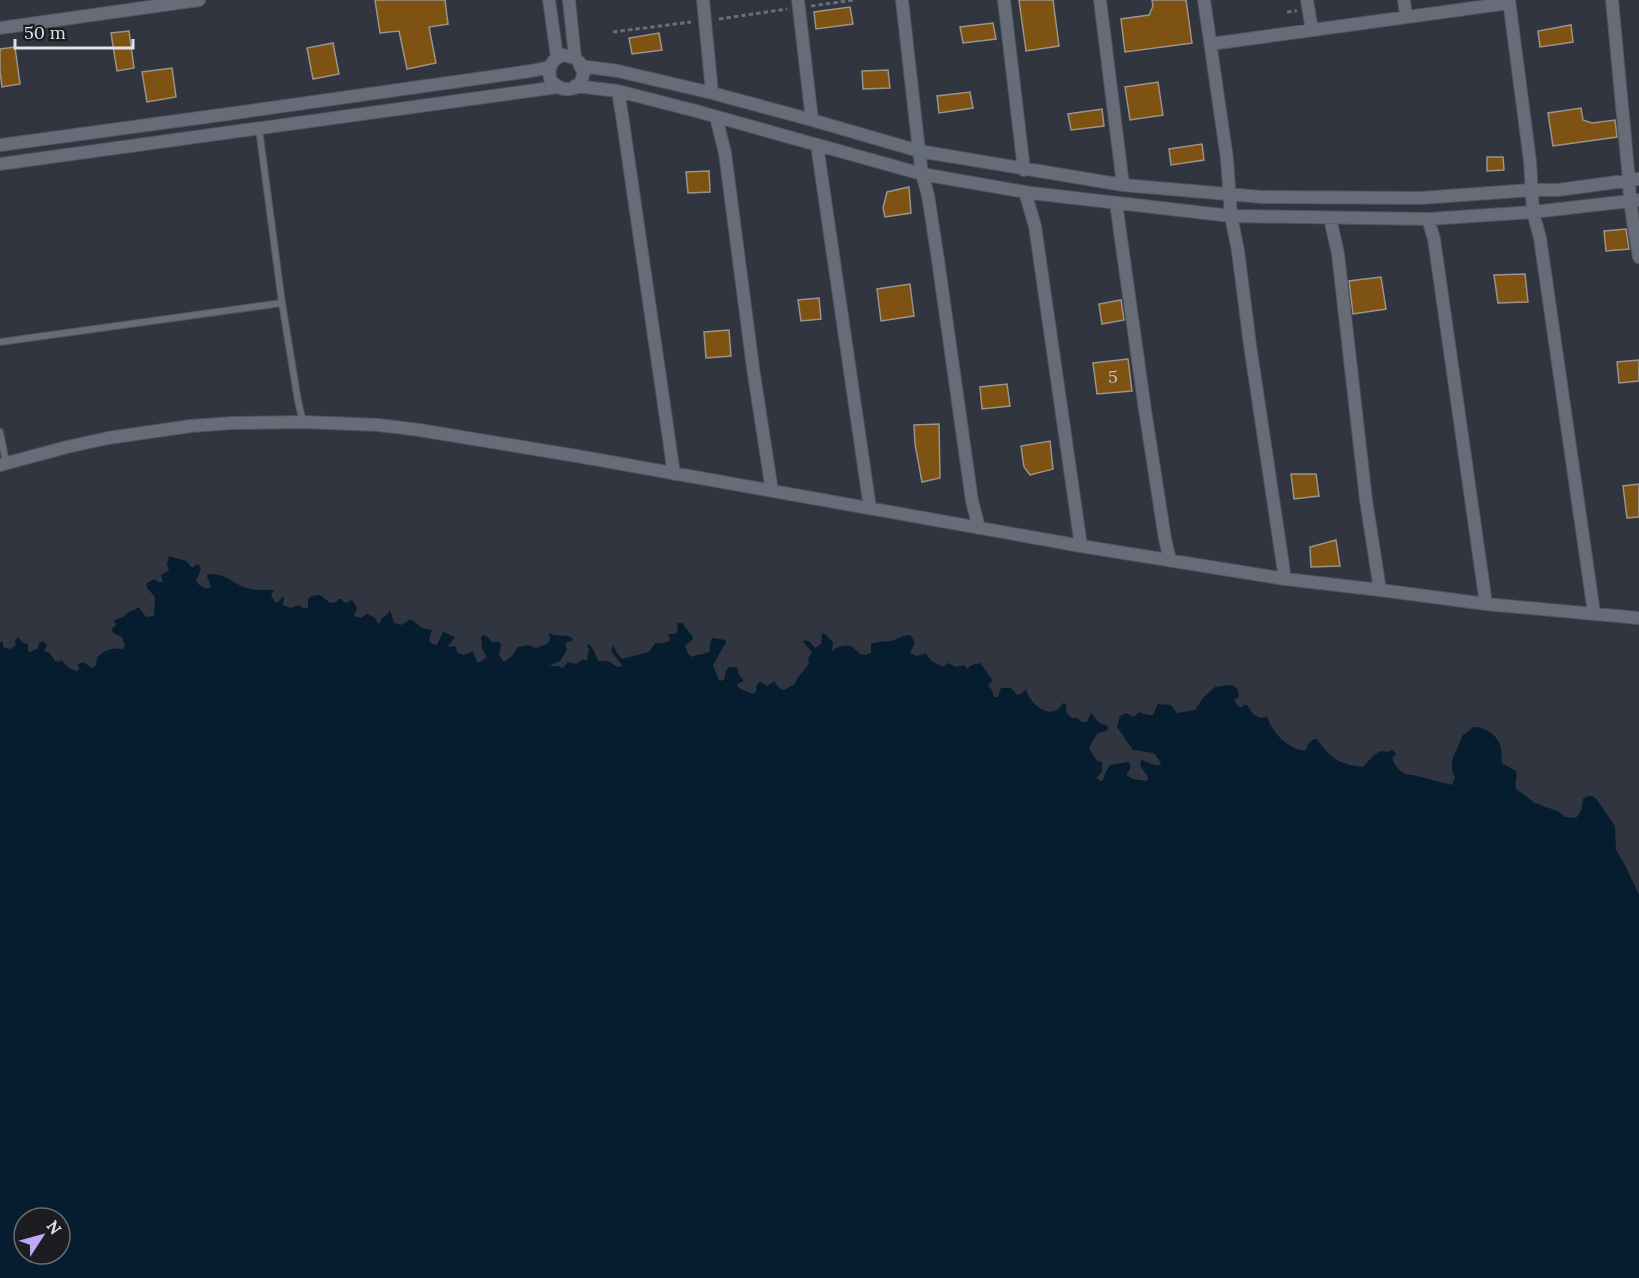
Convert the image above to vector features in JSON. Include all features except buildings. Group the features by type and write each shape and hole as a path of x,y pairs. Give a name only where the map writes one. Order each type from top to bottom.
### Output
{"street":[{"path":"0,28 199,0"},
{"path":"549,0 554,62 550,79 558,87"},
{"path":"568,0 577,62"},
{"path":"703,0 712,93"},
{"path":"902,0 922,174 928,195 938,260 972,501 979,528"},
{"path":"1004,0 1023,170"},
{"path":"1100,0 1122,185"},
{"path":"1204,0 1227,159 1228,195 1285,579"},
{"path":"1307,0 1312,30"},
{"path":"1404,0 1406,16"},
{"path":"1612,0 1634,179 1634,218 1639,257"},
{"path":"1211,44 1509,2 1530,161 1533,212 1540,238 1594,613"},
{"path":"799,4 812,120"},
{"path":"0,145 531,71 569,55 584,72 580,84 569,90 558,87 511,93 0,164"},
{"path":"577,62 712,93 919,152 1122,185 1262,197 1421,198 1558,190 1634,179"},
{"path":"575,86 618,92 717,117 922,174 1025,192 1231,216 1428,219 1533,212 1634,201"},
{"path":"618,92 674,474"},
{"path":"717,117 772,491"},
{"path":"817,145 870,508"},
{"path":"1025,192 1035,226 1081,546"},
{"path":"1116,203 1144,410 1170,560"},
{"path":"1330,218 1338,254 1366,500 1380,590"},
{"path":"1428,219 1434,239 1486,604"},
{"path":"3,464 108,438 232,423 303,422 378,425 419,430 1081,546 1285,579 1486,604 1639,618"}],"lane":[{"path":"259,129 282,303 303,422"},
{"path":"0,342 282,303"},
{"path":"0,432 3,464"}],"path":[{"path":"613,32 705,20 799,4 854,0"},
{"path":"1287,12 1299,10"}],"water":[{"path":"169,556 186,561 192,568 198,564 201,569 196,581 205,588 211,587 208,574 220,575 250,589 274,590 271,595 275,602 278,603 284,597 283,605 291,608 299,605 308,608 308,599 311,596 320,595 330,603 339,599 347,603 350,600 357,608 354,616 361,618 367,614 375,618 379,625 390,610 394,623 401,625 412,620 422,628 432,630 429,640 432,644 437,645 443,632 455,637 447,647 456,647 457,653 464,655 473,651 477,662 487,657 482,648 481,637 483,635 492,642 501,644 499,655 504,662 518,647 528,645 536,648 547,644 550,640 549,633 568,636 573,640 565,643 567,650 560,661 549,666 563,668 568,662 576,664 587,660 589,649 587,645 589,644 598,661 608,661 617,667 622,666 611,651 613,645 622,659 649,652 656,643 668,642 670,640 668,634 675,634 678,630 677,623 682,623 693,637 685,646 692,657 710,651 712,638 725,640 713,665 719,681 724,680 729,667 737,667 743,682 737,685 752,694 756,692 757,684 761,682 767,686 774,681 779,688 784,690 795,684 809,664 808,658 812,652 803,642 805,640 815,648 821,644 824,633 833,642 833,651 838,647 848,646 864,655 871,653 871,644 910,635 915,642 910,653 917,656 926,653 931,660 941,666 944,667 947,663 956,667 964,665 967,669 980,663 992,679 988,686 994,697 998,697 1001,688 1011,688 1017,695 1026,689 1036,705 1047,711 1058,709 1063,703 1066,704 1066,712 1072,718 1077,718 1082,722 1087,722 1091,713 1098,722 1109,728 1097,734 1089,748 1097,761 1102,762 1102,772 1096,778 1101,781 1110,765 1128,762 1130,769 1126,775 1133,779 1147,781 1148,777 1140,762 1142,760 1157,765 1161,763 1154,753 1133,750 1117,727 1120,716 1126,713 1134,717 1139,712 1153,715 1158,704 1171,705 1177,713 1195,710 1203,698 1215,687 1229,685 1238,690 1239,697 1234,700 1237,705 1241,708 1247,705 1253,714 1260,718 1268,718 1277,735 1294,748 1306,750 1308,744 1317,739 1336,759 1363,767 1380,751 1393,750 1396,754 1392,758 1393,761 1403,772 1452,785 1455,777 1452,761 1462,736 1473,727 1485,729 1499,743 1502,763 1516,771 1516,789 1535,803 1557,811 1565,817 1576,818 1581,811 1583,799 1593,796 1597,800 1615,826 1616,850 1639,895 1639,1278 0,1278 0,642 3,642 3,647 10,649 16,645 15,641 18,637 23,643 28,644 28,651 31,652 43,641 47,645 44,652 49,652 55,661 62,660 68,667 77,671 78,664 83,662 92,668 102,653 111,649 122,649 125,646 122,637 111,630 116,625 114,620 136,608 139,608 146,617 154,616 155,597 146,584 154,579 163,582 161,575 169,570 167,565"}]}
